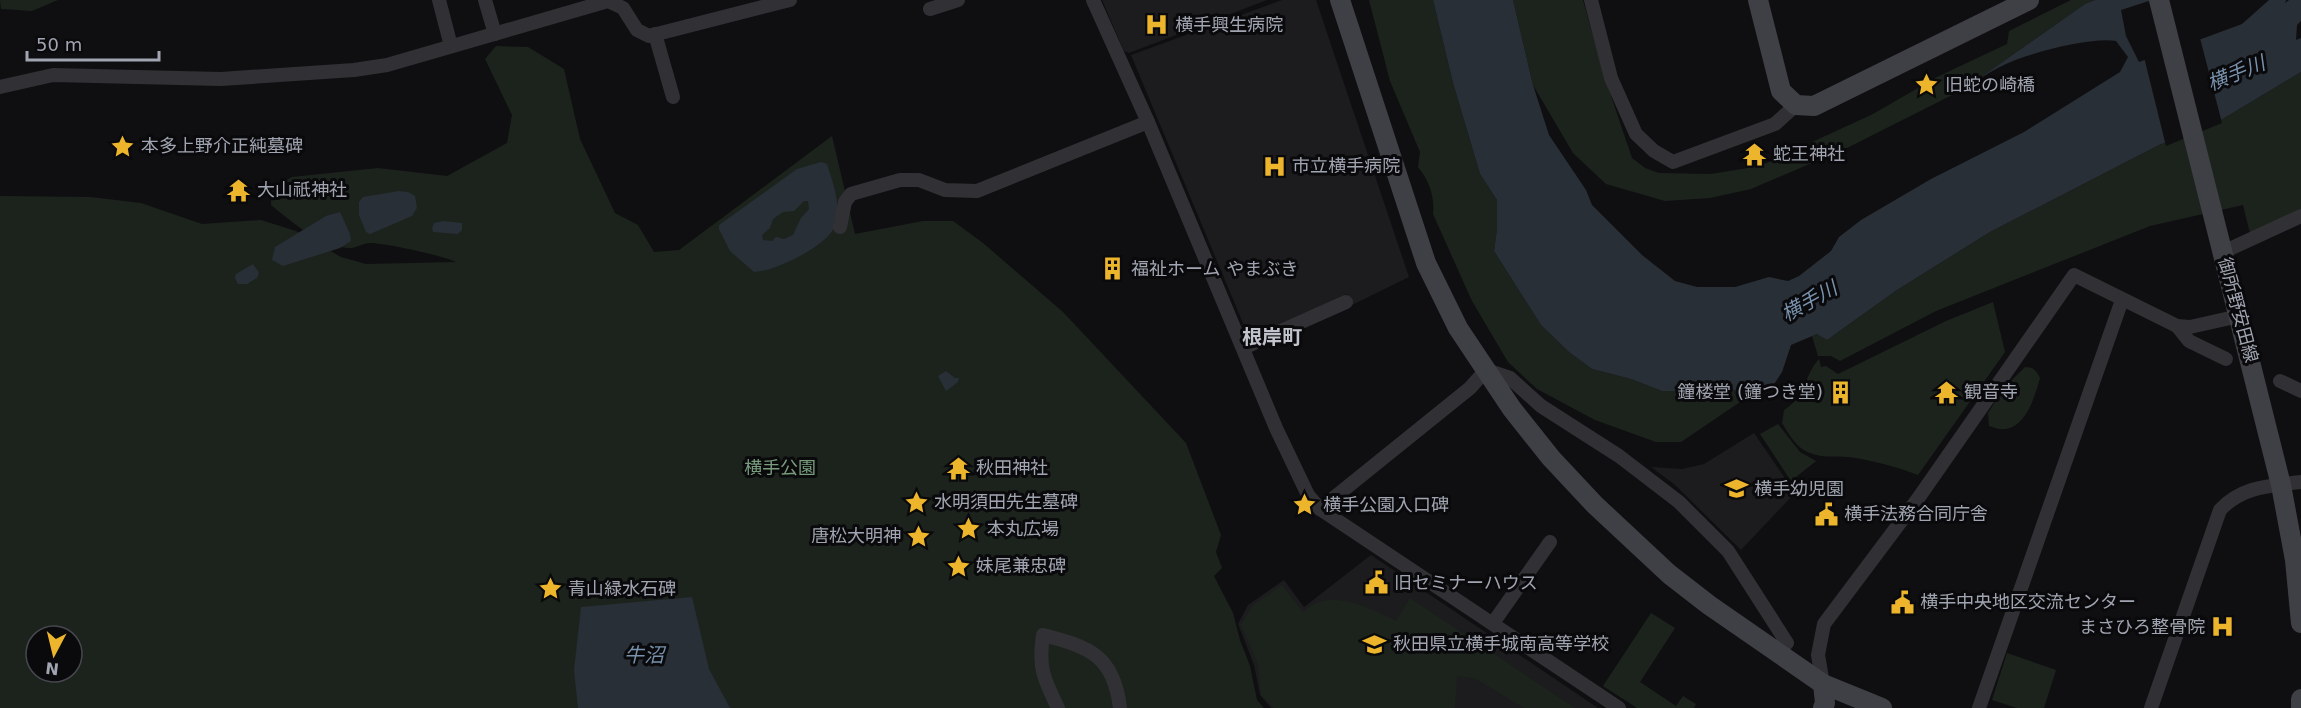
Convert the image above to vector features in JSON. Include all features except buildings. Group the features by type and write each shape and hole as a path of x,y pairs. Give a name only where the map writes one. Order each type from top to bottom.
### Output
{"main road":[{"path":"1340,0 1426,263 1446,308 1512,409 1551,458 1635,544 1709,605 1822,684 1881,708"},
{"path":"1758,0 1781,91 1796,105 1814,106 2029,0"},
{"name":"御所野安田線","path":"2159,0 2239,316 2291,483 2301,623"},
{"path":"1822,684 1826,703 1823,708"},
{"path":"2301,699 2301,708"}],"street":[{"path":"439,0 451,46"},
{"path":"485,0 495,34"},
{"path":"0,87 53,75 221,79 354,70 387,65 608,2 622,8 637,30 649,36 790,0"},
{"path":"930,9 958,0"},
{"path":"1092,0 1148,122 1276,428 1308,495 1320,509 1619,708"},
{"path":"1591,0 1611,78 1636,134 1654,151 1673,162 1775,124 1796,105"},
{"path":"655,34 673,97"},
{"path":"840,227 845,202 851,194 900,180 919,180 945,190 977,191 1148,122"},
{"path":"2223,252 2301,216"},
{"path":"1822,684 1818,655 1819,641 1829,615 1917,500 2074,275 2177,326 2190,327 2239,316"},
{"path":"1979,708 2122,300"},
{"path":"1243,348 1346,302"},
{"path":"2177,326 2189,341 2226,359"},
{"path":"1320,509 1470,388 1486,370 1510,378 1541,406 1618,456 1679,502 1728,551 1787,643"},
{"path":"2280,381 2301,391"},
{"path":"2151,708 2220,510 2230,499 2245,492 2291,483"},
{"path":"1493,623 1550,542"},
{"path":"1058,708 1043,677 1040,655 1043,634 1069,641 1099,657 1114,678 1120,708"}],"shaded area":[{"name":"横手興生病院","path":"1102,0 1267,0 1129,53 1124,51"},
{"name":"市立横手病院","path":"1282,0 1316,0 1409,277 1352,305 1347,294 1250,340 1131,55"},
{"name":"横手幼児園","path":"1754,433 1795,493 1741,550 1674,484 1651,467 1682,469 1704,464"},
{"name":"秋田県立横手城南高等学校","path":"1371,555 1598,708 1271,708 1260,695 1254,665 1238,624 1248,605 1284,580 1304,607"}],"green space":[{"path":"0,0 58,0 32,11 1,9"},
{"path":"1369,0 1433,0 1453,83 1480,174 1497,200 1494,251 1541,325 1569,352 1592,369 1631,379 1662,391 1689,391 1719,385 1733,389 1743,400 1681,442 1656,442 1595,420 1537,389 1508,362 1472,301 1433,214 1430,189 1418,167 1420,152 1390,81"},
{"path":"1513,0 1583,0 1604,75 1632,158 1645,168 1659,173 1711,174 1760,166 1873,114 1937,77 2007,44 2009,31 2071,0 2095,0 2085,4 1964,89 1849,147 1751,189 1710,198 1665,201 1606,184 1573,153 1533,85"},
{"name":"横手公園","path":"496,46 528,47 564,69 580,139 615,213 638,225 654,252 679,250 832,136 855,234 923,221 953,221 983,243 1063,312 1186,443 1221,535 1216,552 1222,568 1214,576 1233,613 1250,666 1257,700 1264,708 0,708 0,196 90,197 141,203 202,224 261,220 296,231 341,257 366,264 456,262 428,253 388,245 370,243 348,248 327,243 306,232 271,205 272,188 292,177 378,168 447,176 507,143 512,115 485,59"},
{"path":"2301,72 2301,210 2250,233 2243,205 2150,226 1936,311 1840,361 1831,356 1818,356 1812,336 1818,334 1827,340 1897,290 1990,232 2159,145 2221,120"},
{"path":"1993,302 2005,352 1918,475 1895,467 1850,457 1821,456 1810,453 1790,436 1782,423 1784,410 1798,398 1819,359 1821,367 1826,366 1838,374 1946,321"},
{"path":"2025,367 2034,370 2040,378 2028,410 2011,428 2000,429 1989,426 1988,413 2003,389"},
{"path":"1778,424 1800,452 1816,461 1791,481 1760,434"},
{"name":"秋田県立横手城南高等学校","path":"1282,585 1303,612 1314,604 1324,601 1346,601 1396,621 1410,598 1575,708 1524,708 1476,679 1457,676 1455,708 1274,708 1261,695 1258,664 1241,625 1253,605"},
{"path":"1651,613 1675,628 1640,682 1676,706 1683,696 1696,704 1694,708 1637,708 1603,686"},
{"path":"2007,653 2056,670 2044,708 2017,708 1992,700"}],"water":[{"name":"横手川","path":"1433,0 1513,0 1533,85 1549,135 1586,190 1592,205 1642,255 1675,281 1697,287 1735,287 1769,277 1788,281 1799,276 1831,251 1839,237 1861,220 1931,179 2024,132 2120,72 2128,57 2116,41 2091,41 2015,60 1964,89 2085,4 2095,0 2152,0 2121,10 2126,36 2139,62 2242,24 2269,0 2286,0 2285,3 2289,0 2301,0 2301,21 2297,25 2296,40 2301,38 2301,72 2221,120 2159,145 1990,232 1897,290 1827,340 1817,334 1791,345 1782,372 1773,386 1743,400 1733,389 1719,385 1689,391 1662,391 1631,379 1592,369 1569,352 1541,325 1494,251 1497,200 1480,174 1453,83"},
{"path":"821,162 827,164 837,204 837,221 829,235 810,250 774,268 754,272 730,251 719,225 797,169","holes":["804,201 808,201 809,209 801,218 793,235 784,239 776,237 772,241 763,240 762,235 770,228 773,219 783,212 794,211"]},
{"path":"399,191 415,196 417,208 412,216 370,234 366,232 359,215 359,202 363,197"},
{"path":"340,212 351,241 340,248 283,266 272,260 275,247 326,216"},
{"path":"443,221 462,223 462,230 458,234 433,232 434,223"},
{"path":"253,264 259,273 257,278 247,284 238,284 236,274"},
{"path":"946,371 955,378 959,378 958,382 946,391 938,376"},
{"name":"牛沼","path":"692,597 709,669 730,708 578,708 574,670 581,607"}],"pier":[{"path":"2200,38 2222,123 2166,146 2144,57"}],"place":[{"name":"横手興生病院","path":"1157,25"},
{"name":"旧蛇の崎橋","path":"1927,85"},
{"name":"本多上野介正純墓碑","path":"123,146"},
{"name":"蛇王神社","path":"1755,154"},
{"name":"市立横手病院","path":"1274,166"},
{"name":"大山祇神社","path":"239,190"},
{"name":"福祉ホーム やまぶき","path":"1113,269"},
{"name":"鐘楼堂 (鐘つき堂)","path":"1841,392"},
{"name":"観音寺","path":"1946,392"},
{"name":"秋田神社","path":"958,468"},
{"name":"横手幼児園","path":"1736,489"},
{"name":"水明須田先生墓碑","path":"916,502"},
{"name":"横手公園入口碑","path":"1305,505"},
{"name":"横手法務合同庁舎","path":"1826,514"},
{"name":"本丸広場","path":"969,529"},
{"name":"唐松大明神","path":"919,536"},
{"name":"妹尾兼忠碑","path":"958,566"},
{"name":"旧セミナーハウス","path":"1376,583"},
{"name":"青山緑水石碑","path":"550,589"},
{"name":"横手中央地区交流センター","path":"1902,602"},
{"name":"まさひろ整骨院","path":"2223,627"},
{"name":"秋田県立横手城南高等学校","path":"1375,644"}],"district":[{"name":"根岸町","path":"1272,337"}]}
